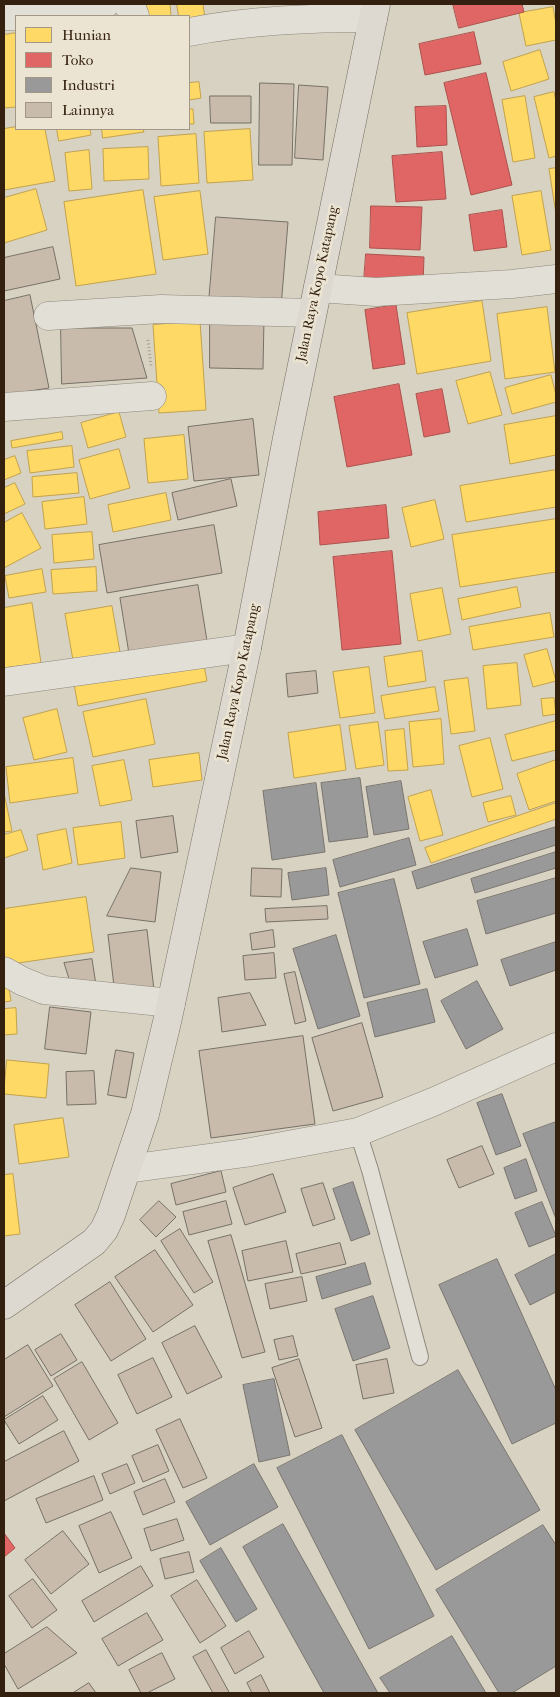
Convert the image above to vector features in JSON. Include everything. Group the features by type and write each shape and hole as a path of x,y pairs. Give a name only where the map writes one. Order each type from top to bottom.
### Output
{"main road":[{"name":"Jalan Raya Kopo Katapang","path":"4,1305 94,1242 104,1230 111,1215 145,1114 171,1003 247,648 374,11"}],"street":[{"path":"28,15 106,4"},
{"path":"128,4 131,5 136,15"},
{"path":"190,32 230,25 374,11"},
{"path":"48,316 315,300 376,292 512,284 556,278"},
{"path":"4,407 152,396"},
{"path":"4,682 247,648"},
{"path":"4,971 44,990 171,1003"},
{"path":"127,1169 245,1154 358,1132 432,1102 556,1047"}],"lane":[{"path":"358,1132 420,1357"}],"path":[{"path":"144,310 149,347 152,396"}],"building: Hunian":[{"path":"142,4 170,4 171,15 143,15"},
{"path":"177,4 203,4 205,19 190,21 190,15 179,15"},
{"path":"553,7 556,40 526,46 519,13"},
{"path":"15,33 15,107 4,108 4,35"},
{"path":"540,50 549,79 511,91 503,62"},
{"path":"199,82 201,98 190,100 190,83"},
{"path":"554,92 556,101 556,156 549,158 534,97"},
{"path":"525,96 535,158 513,162 502,100"},
{"path":"190,109 193,109 194,124 190,124"},
{"path":"15,127 15,130 45,130 55,181 4,190 4,129"},
{"path":"250,129 253,180 207,183 204,132"},
{"path":"57,130 90,130 91,135 59,141"},
{"path":"102,130 143,130 144,132 103,138"},
{"path":"196,134 199,183 161,186 158,137"},
{"path":"148,147 149,179 104,181 103,149"},
{"path":"89,150 92,189 69,191 65,153"},
{"path":"556,168 556,214 549,169"},
{"path":"36,189 47,230 4,243 4,198"},
{"path":"143,190 156,274 76,286 64,202"},
{"path":"200,191 208,254 163,260 154,197"},
{"path":"541,191 551,250 522,255 512,196"},
{"path":"482,301 491,361 417,374 407,313"},
{"path":"547,307 555,372 505,379 497,314"},
{"path":"200,321 206,410 159,413 153,325"},
{"path":"490,372 502,415 468,424 456,381"},
{"path":"551,375 556,402 512,414 505,388"},
{"path":"119,412 126,437 88,448 81,423"},
{"path":"556,416 556,455 510,464 504,425"},
{"path":"62,432 63,439 12,448 11,441"},
{"path":"184,435 188,479 148,483 144,439"},
{"path":"72,446 74,467 30,473 27,451"},
{"path":"119,449 130,488 90,499 79,460"},
{"path":"15,456 21,473 4,480 4,460"},
{"path":"556,470 556,507 466,522 460,486"},
{"path":"77,473 79,493 33,497 32,477"},
{"path":"15,483 25,504 4,514 4,488"},
{"path":"166,493 171,520 113,532 108,505"},
{"path":"84,497 87,524 45,529 42,502"},
{"path":"435,500 444,539 411,547 402,508"},
{"path":"22,513 41,548 4,568 4,523"},
{"path":"556,519 556,572 460,587 452,535"},
{"path":"92,532 94,559 54,563 52,535"},
{"path":"96,567 97,591 53,594 51,570"},
{"path":"42,569 46,592 9,598 5,576"},
{"path":"517,587 521,607 462,620 458,599"},
{"path":"442,588 451,634 418,641 410,594"},
{"path":"32,603 41,663 4,668 4,608"},
{"path":"112,606 121,658 74,666 65,614"},
{"path":"550,613 554,637 473,650 469,627"},
{"path":"547,649 556,681 533,687 524,655"},
{"path":"422,651 426,681 388,687 384,657"},
{"path":"203,660 207,681 78,706 74,684"},
{"path":"517,663 521,705 487,709 483,666"},
{"path":"369,667 375,713 340,718 333,672"},
{"path":"468,678 475,731 451,734 444,681"},
{"path":"435,687 439,711 385,719 381,696"},
{"path":"554,698 556,714 543,716 541,699"},
{"path":"146,699 155,744 93,757 83,712"},
{"path":"57,709 67,752 34,760 23,718"},
{"path":"441,719 444,764 413,767 409,722"},
{"path":"556,721 556,750 512,761 505,735"},
{"path":"378,722 384,765 356,769 349,726"},
{"path":"340,725 346,770 294,778 288,733"},
{"path":"404,729 408,770 388,771 385,731"},
{"path":"490,738 503,789 472,797 459,746"},
{"path":"199,753 202,780 153,787 149,760"},
{"path":"73,758 78,793 10,803 6,767"},
{"path":"124,760 132,800 100,806 92,766"},
{"path":"556,760 556,801 529,810 517,774"},
{"path":"431,790 443,835 420,841 408,797"},
{"path":"4,793 12,831 4,832"},
{"path":"511,796 516,815 488,822 483,803"},
{"path":"556,803 556,819 431,863 425,848"},
{"path":"121,822 125,858 78,865 73,828"},
{"path":"66,829 72,863 43,870 37,835"},
{"path":"21,830 28,850 4,858 4,835"},
{"path":"86,897 94,952 4,965 4,909"},
{"path":"8,982 11,1001 4,1002 4,983"},
{"path":"16,1008 17,1034 4,1035 4,1009"},
{"path":"7,1060 49,1064 46,1098 4,1094"},
{"path":"63,1118 69,1157 19,1164 14,1125"},
{"path":"13,1174 20,1234 4,1236 4,1175"}],"building: Toko":[{"path":"453,4 522,4 524,12 459,28"},
{"path":"474,32 481,64 425,75 419,44"},
{"path":"486,73 512,185 471,195 444,83"},
{"path":"446,106 447,145 417,147 415,107"},
{"path":"442,152 446,199 396,202 392,156"},
{"path":"371,206 422,207 420,250 370,248"},
{"path":"502,210 507,247 474,251 469,215"},
{"path":"366,254 424,257 423,285 364,281"},
{"path":"396,305 405,364 373,369 365,310"},
{"path":"399,384 412,455 347,467 334,397"},
{"path":"442,389 450,432 424,437 416,394"},
{"path":"386,505 389,538 320,545 318,512"},
{"path":"392,551 401,644 342,650 333,557"},
{"path":"4,1533 15,1548 4,1557"}],"building: Industri":[{"path":"360,778 368,837 329,842 321,783"},
{"path":"401,781 409,829 374,835 366,787"},
{"path":"316,783 325,852 272,860 263,791"},
{"path":"556,827 556,845 417,889 412,872"},
{"path":"409,838 416,865 340,887 333,860"},
{"path":"556,852 556,868 475,893 471,879"},
{"path":"326,868 329,895 292,900 288,873"},
{"path":"556,878 556,913 486,934 477,901"},
{"path":"394,879 420,984 364,998 338,893"},
{"path":"467,929 478,965 435,978 423,942"},
{"path":"336,935 360,1016 318,1029 293,949"},
{"path":"556,942 556,970 510,986 501,960"},
{"path":"477,981 503,1029 466,1049 441,1001"},
{"path":"427,989 435,1022 375,1037 367,1003"},
{"path":"502,1094 521,1146 496,1155 477,1103"},
{"path":"556,1122 556,1219 523,1134"},
{"path":"526,1159 537,1191 515,1199 504,1168"},
{"path":"353,1182 370,1234 351,1241 333,1189"},
{"path":"542,1202 556,1236 529,1247 515,1213"},
{"path":"556,1254 556,1292 530,1305 515,1275"},
{"path":"497,1259 556,1390 556,1423 512,1444 439,1285"},
{"path":"365,1263 371,1284 322,1299 316,1277"},
{"path":"373,1296 390,1348 353,1361 335,1309"},
{"path":"458,1370 540,1510 436,1570 355,1430"},
{"path":"274,1379 290,1455 259,1462 243,1385"},
{"path":"342,1435 434,1616 369,1649 277,1468"},
{"path":"254,1464 278,1507 210,1545 186,1502"},
{"path":"283,1524 378,1693 324,1693 243,1547"},
{"path":"543,1525 556,1545 556,1666 512,1693 499,1693 436,1590"},
{"path":"221,1548 257,1609 236,1622 200,1561"},
{"path":"452,1636 486,1693 390,1693 380,1678"}],"building: Lainnya":[{"path":"260,83 294,84 292,165 259,165"},
{"path":"299,85 328,87 323,160 295,158"},
{"path":"210,96 251,96 251,123 211,123"},
{"path":"216,217 288,222 281,307 209,302"},
{"path":"53,247 60,279 4,291 4,258"},
{"path":"30,295 49,388 4,395 4,301"},
{"path":"210,318 264,319 263,369 210,368"},
{"path":"61,328 132,328 147,378 62,384"},
{"path":"253,419 259,475 194,481 188,427"},
{"path":"231,479 237,506 178,520 172,493"},
{"path":"214,525 222,573 107,593 99,545"},
{"path":"198,585 208,647 130,660 120,598"},
{"path":"316,671 318,693 288,697 286,674"},
{"path":"173,816 178,852 141,858 136,821"},
{"path":"131,868 161,872 155,922 107,916"},
{"path":"252,868 282,869 281,897 251,896"},
{"path":"327,906 328,919 266,922 265,909"},
{"path":"147,930 154,990 115,995 108,935"},
{"path":"273,930 275,947 252,950 250,934"},
{"path":"274,953 276,978 245,980 243,956"},
{"path":"92,959 96,985 72,988 64,963"},
{"path":"295,972 306,1021 295,1024 284,974"},
{"path":"250,993 266,1025 222,1032 218,998"},
{"path":"50,1007 91,1012 86,1054 45,1049"},
{"path":"362,1023 383,1097 333,1111 312,1038"},
{"path":"303,1036 315,1124 211,1138 199,1051"},
{"path":"116,1050 134,1053 126,1098 108,1095"},
{"path":"94,1071 96,1104 67,1105 66,1072"},
{"path":"482,1146 494,1174 459,1188 447,1160"},
{"path":"221,1171 226,1192 176,1205 171,1184"},
{"path":"273,1174 286,1212 245,1225 233,1188"},
{"path":"323,1183 335,1219 313,1226 301,1189"},
{"path":"159,1201 176,1217 156,1237 140,1220"},
{"path":"226,1201 232,1224 189,1235 183,1212"},
{"path":"180,1229 213,1282 194,1293 161,1241"},
{"path":"231,1235 265,1352 242,1358 208,1241"},
{"path":"286,1241 293,1272 248,1281 242,1251"},
{"path":"340,1243 346,1264 301,1274 296,1254"},
{"path":"155,1250 193,1305 153,1332 115,1277"},
{"path":"302,1277 307,1301 270,1309 265,1284"},
{"path":"110,1282 146,1339 111,1361 75,1305"},
{"path":"195,1326 222,1377 187,1394 162,1343"},
{"path":"61,1334 77,1360 51,1376 35,1350"},
{"path":"293,1336 298,1356 279,1360 274,1340"},
{"path":"28,1345 53,1386 4,1417 4,1360"},
{"path":"153,1358 172,1397 137,1414 118,1375"},
{"path":"299,1359 322,1428 295,1437 272,1368"},
{"path":"387,1359 394,1393 363,1399 356,1365"},
{"path":"82,1362 118,1423 89,1440 54,1379"},
{"path":"43,1396 58,1420 19,1444 4,1420"},
{"path":"180,1419 207,1478 183,1488 156,1430"},
{"path":"64,1431 79,1461 4,1501 4,1462"},
{"path":"158,1445 169,1471 143,1482 132,1456"},
{"path":"127,1464 135,1483 110,1494 102,1474"},
{"path":"94,1476 103,1500 46,1523 36,1499"},
{"path":"165,1479 175,1502 143,1515 134,1492"},
{"path":"111,1512 132,1558 99,1573 79,1526"},
{"path":"177,1519 184,1540 151,1551 144,1529"},
{"path":"63,1531 89,1564 51,1594 25,1560"},
{"path":"189,1552 194,1572 165,1579 160,1559"},
{"path":"141,1566 153,1586 94,1622 82,1601"},
{"path":"33,1579 57,1610 32,1628 9,1596"},
{"path":"197,1580 226,1626 200,1643 171,1596"},
{"path":"147,1613 163,1640 118,1666 102,1639"},
{"path":"47,1627 77,1653 18,1689 4,1664 4,1654"},
{"path":"249,1631 264,1657 235,1674 221,1648"},
{"path":"206,1650 229,1692 213,1693 193,1657"},
{"path":"162,1653 175,1679 147,1693 141,1693 129,1670"},
{"path":"261,1675 270,1693 252,1693 247,1683"},
{"path":"89,1683 96,1693 73,1693"}]}
